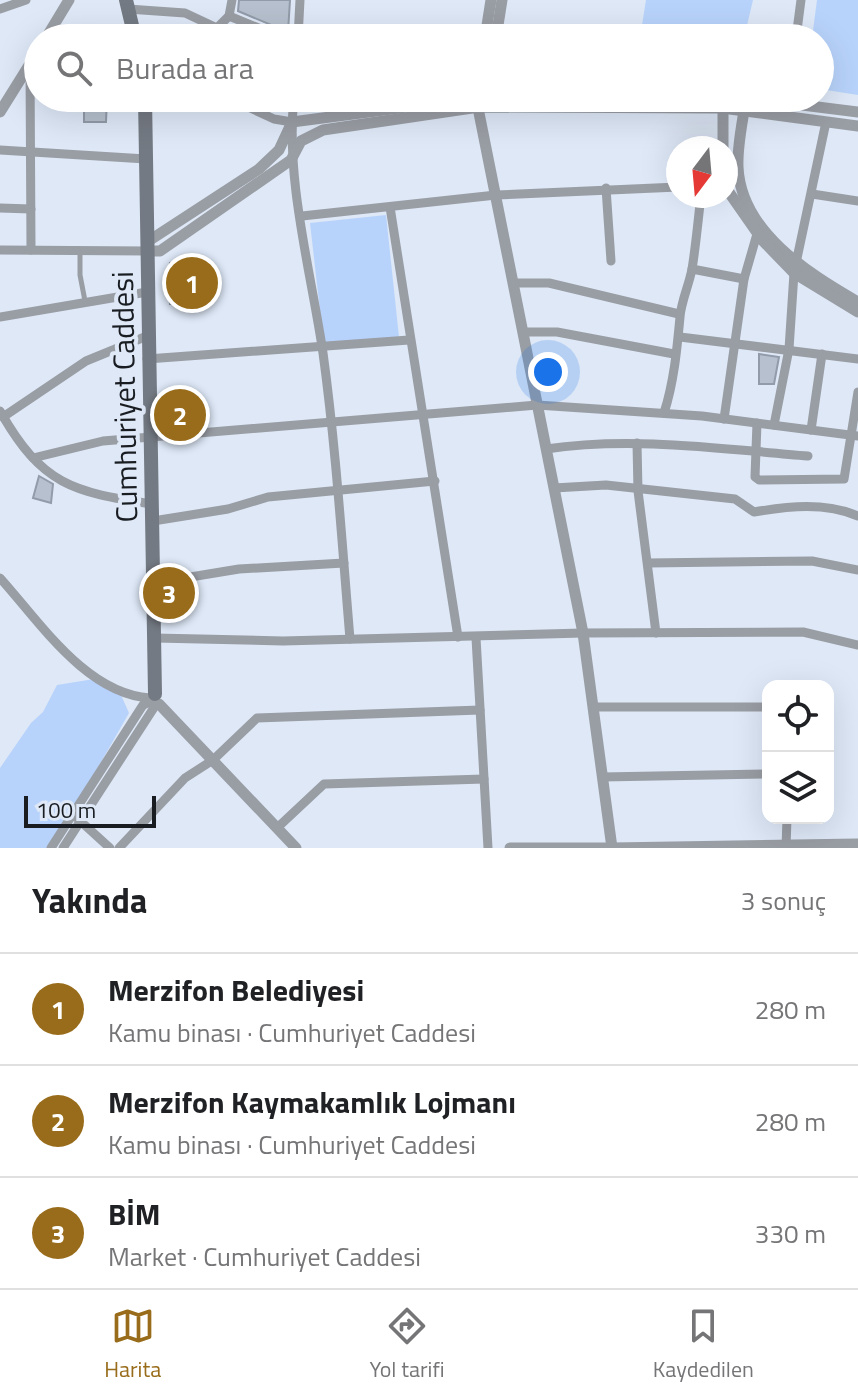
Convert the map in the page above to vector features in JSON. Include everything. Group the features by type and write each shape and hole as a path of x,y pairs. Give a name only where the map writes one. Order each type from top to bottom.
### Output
{"main road":[{"path":"127,4 132,24"},
{"name":"Cumhuriyet Caddesi","path":"145,112 154,701"}],"street":[{"path":"6,6 26,0"},
{"path":"54,24 69,0"},
{"path":"221,24 229,16 232,0"},
{"path":"299,24 300,0"},
{"path":"487,24 491,0"},
{"path":"498,24 502,0"},
{"path":"798,24 801,0"},
{"path":"127,4 177,12 207,24"},
{"path":"229,16 249,24"},
{"path":"0,112 4,98 24,71"},
{"path":"834,108 858,112"},
{"path":"31,112 31,250"},
{"path":"259,112 292,122 377,112"},
{"path":"293,112 302,216 332,424 350,639"},
{"path":"0,250 147,247 160,251 291,160 301,141 323,130 416,112"},
{"path":"480,112 583,633 612,848"},
{"path":"722,112 723,136"},
{"path":"745,112 738,166 743,194 764,229 795,268"},
{"path":"752,112 858,126"},
{"path":"147,247 259,169 279,150 292,122"},
{"path":"774,425 789,349 795,268 826,122"},
{"path":"0,150 146,159"},
{"path":"302,216 496,195 666,187"},
{"path":"606,188 611,261"},
{"path":"812,194 858,201"},
{"path":"738,206 757,234 795,268 858,303"},
{"path":"390,207 458,637"},
{"path":"0,208 31,209"},
{"path":"664,413 672,389 674,354 680,337 679,314 692,269 700,208"},
{"path":"724,419 744,279 757,234"},
{"path":"692,269 744,279"},
{"path":"513,283 549,283 679,314"},
{"path":"0,317 147,292"},
{"path":"523,332 557,332 674,354"},
{"path":"147,336 86,361 2,414 42,470 61,483 152,504"},
{"path":"680,337 858,359"},
{"path":"147,359 322,349 409,340"},
{"path":"811,430 822,354"},
{"path":"757,423 754,451 755,477 759,480 844,479 855,435 858,392"},
{"path":"33,458 85,443 537,405 664,413 855,435"},
{"path":"546,449 588,443 637,443 808,456"},
{"path":"637,443 638,491 656,633"},
{"path":"153,521 228,509 268,497 435,481"},
{"path":"554,488 606,485 638,491 735,499 754,512 785,507 838,507 858,516"},
{"path":"648,563 812,561 858,570"},
{"path":"154,583 229,570 344,563"},
{"path":"0,578 83,667 114,687 154,701 296,848"},
{"path":"155,638 476,638 583,633 803,632 858,645"},
{"path":"476,638 488,848"},
{"path":"51,848 77,818 154,701"},
{"path":"593,707 762,707"},
{"path":"119,848 185,778 213,760 257,718 480,710"},
{"path":"602,777 762,774"},
{"path":"277,828 324,784 484,779"},
{"path":"63,848 77,818"},
{"path":"77,818 110,848"},
{"path":"786,847 787,824"},
{"path":"510,848 858,844"}],"lane":[{"path":"80,250 80,275 85,301"}],"shaded area":[{"path":"646,0 753,0 747,24 642,24"},
{"path":"817,0 858,0 858,95 834,91 834,24 814,24"},
{"path":"386,215 399,337 324,345 310,223"},
{"path":"94,679 121,695 129,713 52,848 0,848 0,768 31,723 43,712 57,685"}],"building":[{"path":"239,0 290,0 288,24 269,24 238,11"},
{"path":"84,112 106,112 106,122 84,122"},
{"path":"170,263 198,263 198,304 170,304 170,292 185,292 185,275 170,275"},
{"path":"759,354 779,357 774,384 759,384"},
{"path":"165,399 191,399 192,418 182,418 182,427 166,427"},
{"path":"39,476 53,484 51,503 33,498"}],"place":[{"name":"Merzifon Belediyesi","path":"192,283"},
{"name":"Merzifon Kaymakamlık Lojmanı","path":"180,415"},
{"name":"BİM","path":"169,593"}]}
